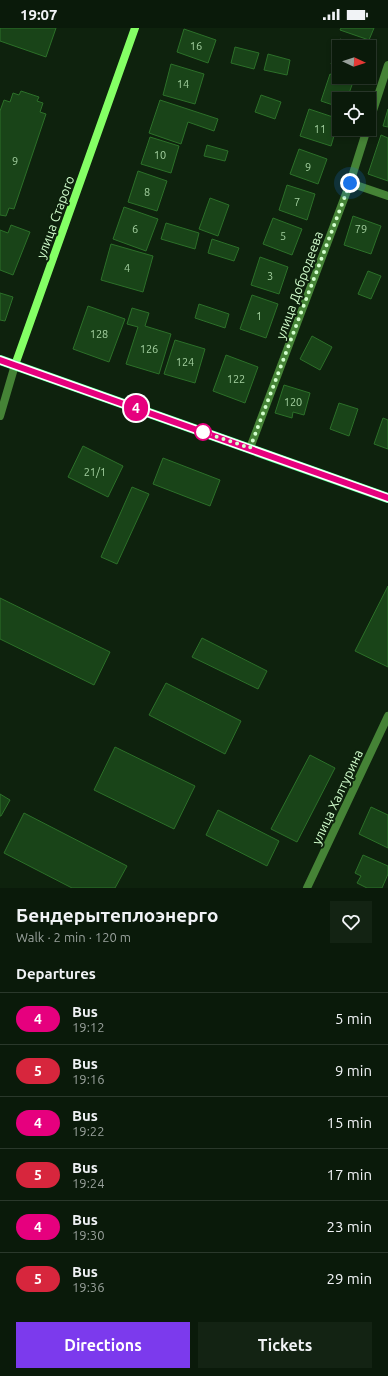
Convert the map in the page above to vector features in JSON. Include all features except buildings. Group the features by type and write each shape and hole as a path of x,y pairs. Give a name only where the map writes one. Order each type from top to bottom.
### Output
{"main road":[{"path":"0,360 388,498"}],"street":[{"name":"улица Старого","path":"0,416 15,365 135,28"},
{"path":"376,102 388,65"},
{"name":"улица Добродеева","path":"250,448 350,183 365,136"},
{"path":"350,183 388,196"},
{"name":"улица Халтурина","path":"307,888 385,727 388,716"}],"bus line":[{"name":"4","path":"0,360 388,498"}],"route":[{"path":"203,432 250,448 350,183"}]}
